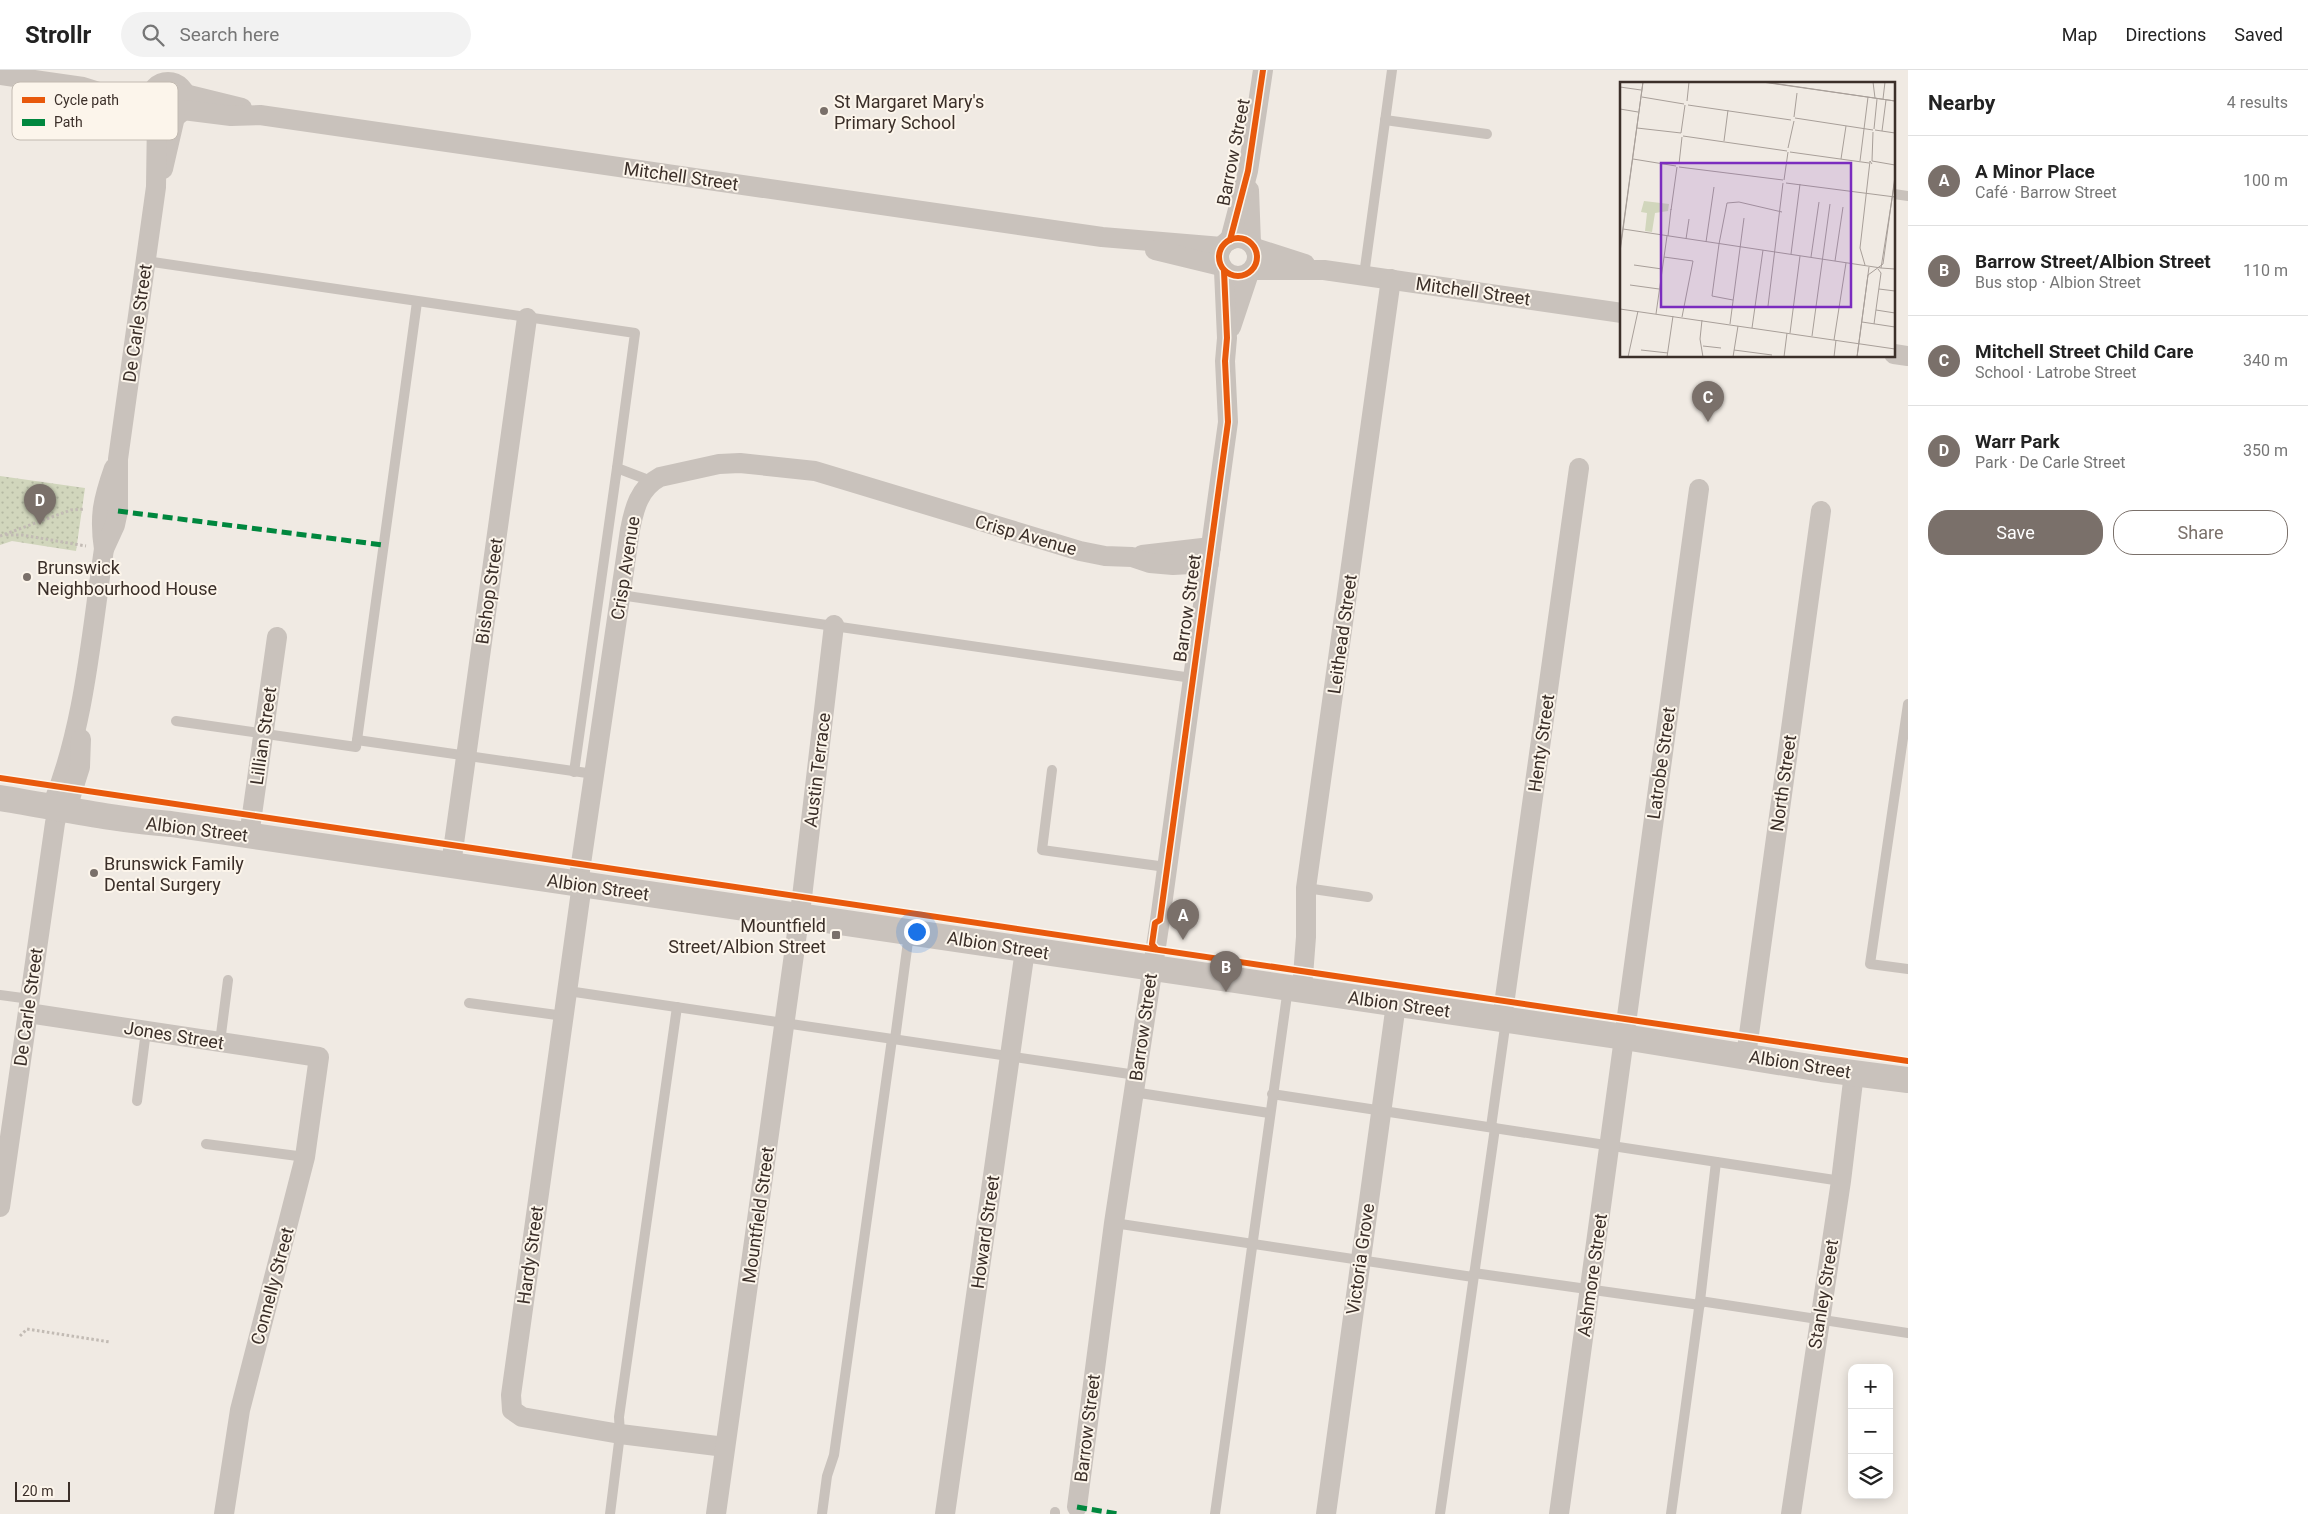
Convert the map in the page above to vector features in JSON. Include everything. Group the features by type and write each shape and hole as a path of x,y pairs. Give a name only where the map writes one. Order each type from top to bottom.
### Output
{"street":[{"name":"Barrow Street","path":"1077,1507 1114,1223 1160,920 1228,422 1225,361 1227,338 1224,256 1248,171 1262,70"},
{"name":"Mitchell Street","path":"0,75 48,82"},
{"name":"Mitchell Street","path":"178,97 231,116 260,115 1224,256"},
{"name":"De Carle Street","path":"0,1207 5,1134 29,1006 54,823 59,807 80,767 80,710 104,549 115,524 118,511 118,459 163,140"},
{"name":"Barrow Street","path":"1248,171 1253,245"},
{"path":"1241,238 1253,245 1257,259 1251,271 1239,277 1224,256 1241,238"},
{"name":"Mitchell Street","path":"1253,245 1324,270"},
{"name":"Mitchell Street","path":"1251,271 1324,270 1620,313"},
{"name":"Barrow Street","path":"1227,338 1251,271"},
{"name":"Leithead Street","path":"1295,988 1306,937 1306,888 1391,279"},
{"name":"Bishop Street","path":"451,865 527,318"},
{"name":"De Carle Street","path":"104,549 100,525 101,509 118,459"},
{"name":"Crisp Avenue","path":"580,884 584,773 613,641 634,509 651,481 684,470 719,464 758,463 786,466 848,480 1054,544 1105,556 1132,557 1154,552 1210,555"},
{"name":"Henty Street","path":"1504,1019 1579,468"},
{"name":"Latrobe Street","path":"1624,1037 1698,489"},
{"name":"North Street","path":"1746,1056 1821,511"},
{"name":"Austin Terrace","path":"799,916 834,624"},
{"name":"Lillian Street","path":"249,836 277,637"},
{"name":"Albion Street","path":"0,798 59,807 91,815 451,865 1025,950 1154,958 1295,988 1908,1080"},
{"name":"Hardy Street","path":"580,884 568,991 511,1403 512,1410 522,1417 620,1434 725,1447"},
{"name":"Mountfield Street","path":"716,1514 799,916"},
{"name":"Howard Street","path":"945,1514 1025,950"},
{"name":"Victoria Grove","path":"1326,1514 1396,1004"},
{"name":"Jones Street","path":"29,1006 146,1031 319,1057"},
{"name":"Ashmore Street","path":"1558,1514 1624,1037"},
{"name":"Connelly Street","path":"224,1514 242,1401 306,1157 319,1057"},
{"name":"Stanley Street","path":"1791,1514 1841,1181 1854,1073"}],"lane":[{"path":"1364,275 1392,70"},
{"path":"1385,120 1487,134"},
{"path":"146,261 635,334 592,639 584,773 357,740"},
{"path":"176,721 356,747 417,302"},
{"path":"617,468 651,481"},
{"path":"620,594 1192,678"},
{"path":"592,639 613,641"},
{"path":"1908,704 1870,964 1908,969"},
{"path":"1052,770 1042,850 1166,867"},
{"path":"1306,888 1368,898"},
{"path":"822,1514 827,1476 834,1455 909,932"},
{"path":"220,1042 228,980"},
{"path":"1215,1514 1272,1094 1295,988"},
{"path":"568,991 1010,1057 1270,1113"},
{"name":"Jones Street","path":"0,994 29,1006"},
{"path":"469,1003 564,1016"},
{"path":"610,1514 620,1434 619,1418 676,1007"},
{"path":"1440,1514 1474,1275 1493,1128 1504,1019"},
{"path":"137,1101 146,1031"},
{"path":"1272,1094 1841,1181"},
{"path":"206,1144 306,1157"},
{"path":"1671,1514 1700,1303 1716,1162"},
{"path":"1114,1223 1251,1245 1474,1275 1590,1288 1908,1333"}],"path":[{"path":"0,535 70,510 101,509"},
{"path":"0,535 22,535 104,549"},
{"path":"20,1336 27,1328 110,1342"}],"green space":[{"path":"0,476 85,488 76,551 12,541 0,545"}],"marked path":[{"path":"118,511 383,545"},
{"path":"1077,1507 1118,1514"}],"cycle path":[{"path":"1230,240 1248,171 1263,70"},
{"path":"1238,238 1245,239 1251,244 1256,250 1257,257 1256,264 1251,270 1245,275 1238,276 1231,275 1225,270 1220,264 1219,257 1220,250 1225,244 1231,239 1238,238"},
{"path":"1156,949 1152,944 1155,923 1160,920 1228,422 1224,271"},
{"path":"0,778 1908,1061"}],"place":[{"name":"St Margaret Mary's Primary School","path":"824,111"},
{"name":"Mitchell Street Child Care","path":"1708,422"},
{"name":"Warr Park","path":"40,525"},
{"name":"Brunswick Neighbourhood House","path":"27,577"},
{"name":"Brunswick Family Dental Surgery","path":"94,873"},
{"name":"Mountfield Street/Albion Street","path":"836,935"},
{"name":"A Minor Place","path":"1183,940"},
{"name":"Barrow Street/Albion Street","path":"1226,992"}]}
